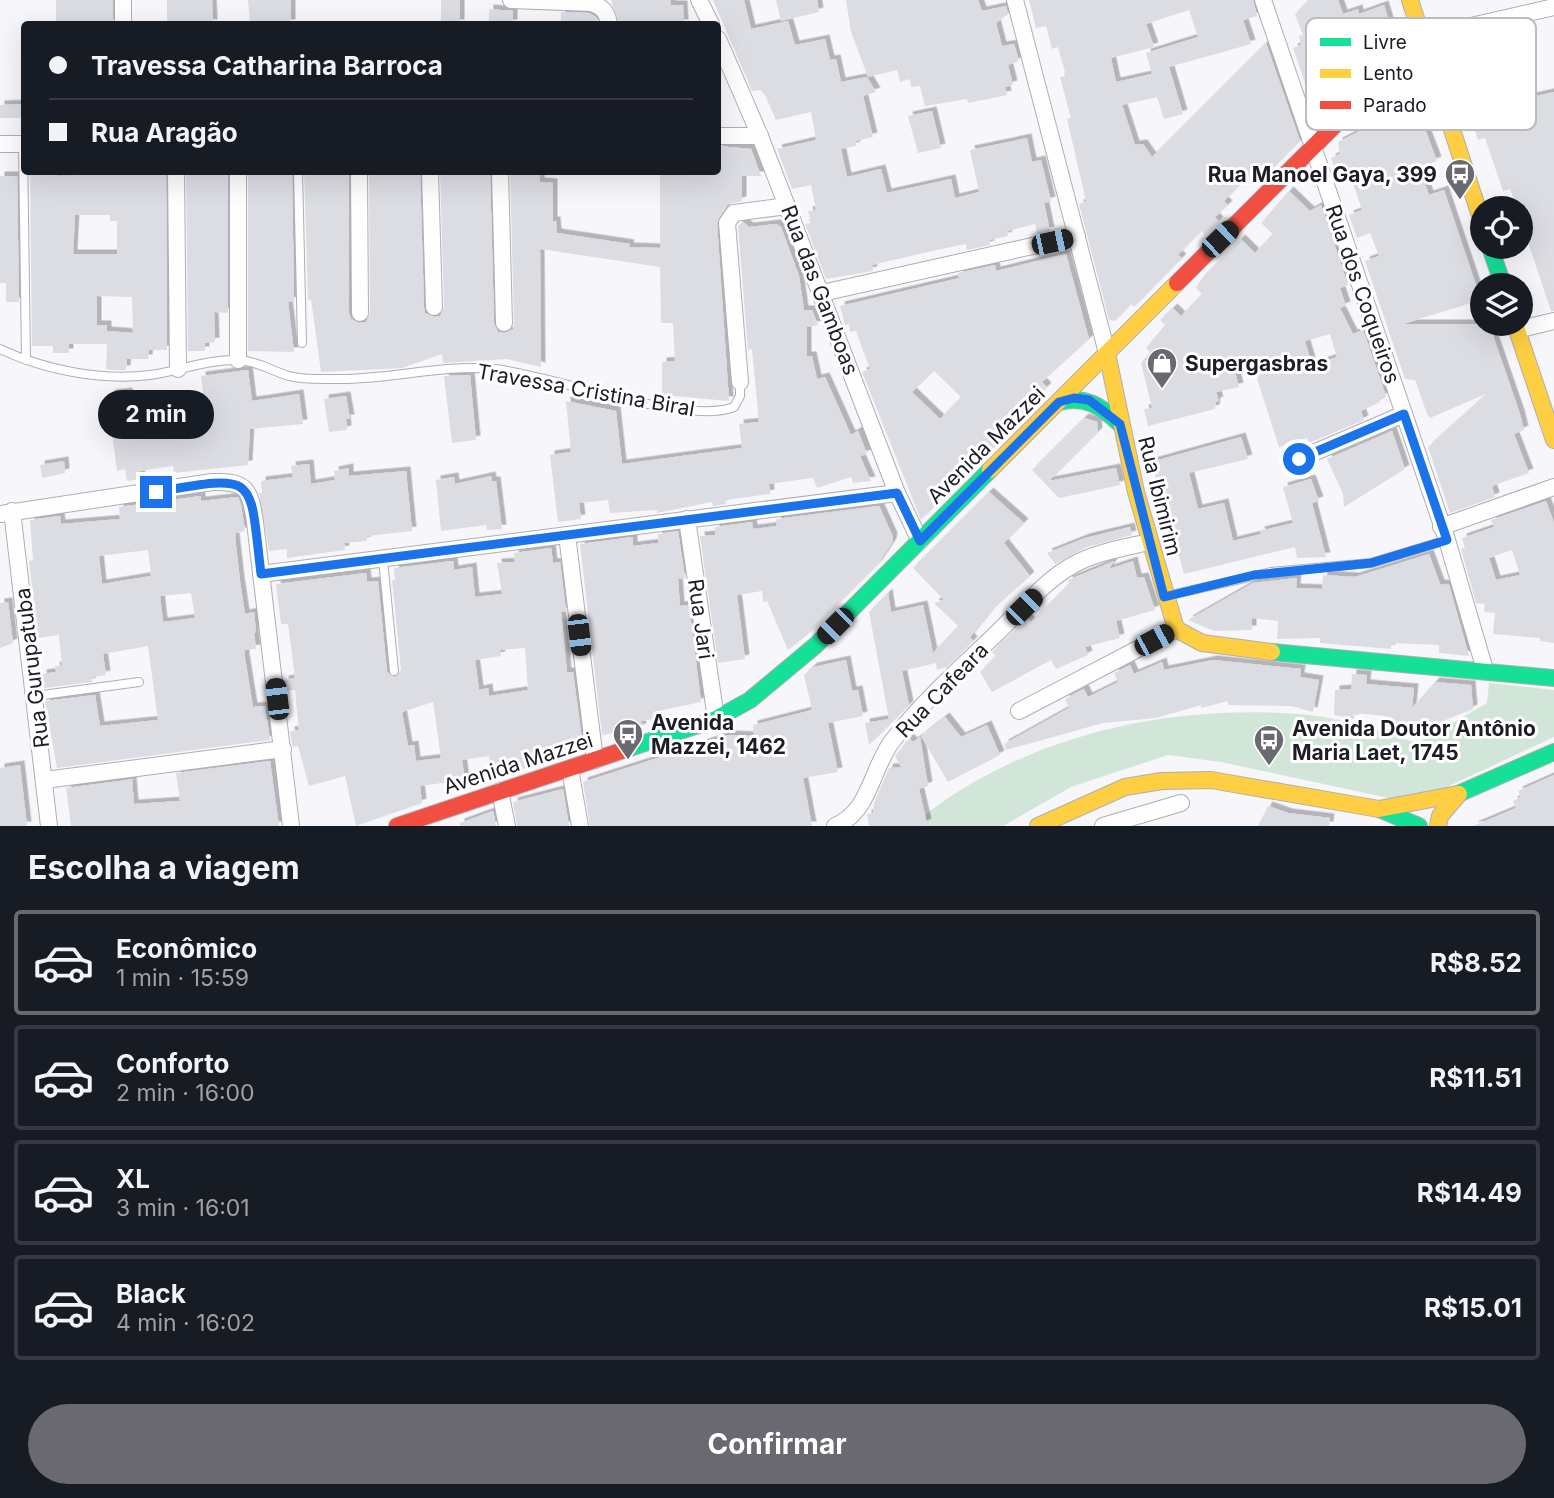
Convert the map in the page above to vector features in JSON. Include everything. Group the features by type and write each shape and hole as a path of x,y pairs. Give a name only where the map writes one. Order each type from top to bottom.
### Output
{"street":[{"path":"123,0 123,21"},
{"path":"511,0 526,3 591,2 600,6 607,14 608,21"},
{"path":"699,0 710,21"},
{"name":"Rua Ibimirim","path":"1015,0 1107,353 1120,424 1149,542 1176,629"},
{"name":"Rua dos Coqueiros","path":"1263,0 1306,126"},
{"path":"1410,0 1416,18"},
{"path":"1506,18 1554,7"},
{"name":"Rua das Gamboas","path":"721,46 822,293 897,493 920,541"},
{"name":"Rua dos Coqueiros","path":"1307,130 1444,534 1485,670"},
{"name":"Avenida Mazzei","path":"397,826 716,719 751,700 816,645 1330,130"},
{"path":"1453,130 1474,196"},
{"path":"721,136 760,136"},
{"path":"0,144 21,144"},
{"path":"176,175 178,369"},
{"path":"238,175 238,360"},
{"path":"359,175 360,313"},
{"path":"430,175 434,307"},
{"path":"500,175 504,323"},
{"path":"740,382 727,223 734,213 787,206"},
{"path":"822,293 1077,236"},
{"path":"1533,324 1554,321"},
{"path":"1519,336 1554,440"},
{"path":"1059,402 1074,398 1089,400 1120,424"},
{"path":"1299,459 1404,414"},
{"path":"6,512 212,482 239,483 247,491 252,503 291,826"},
{"path":"1444,534 1554,487"},
{"path":"261,574 897,493"},
{"name":"Rua Gurupatuba","path":"6,512 35,696 49,826"},
{"name":"Rua Jari","path":"687,519 716,719"},
{"path":"567,535 595,760"},
{"name":"Rua Cafeara","path":"835,826 851,816 865,799 880,758 907,723 1041,590 1070,567 1089,557 1149,542"},
{"path":"1019,711 1176,629 1202,643 1257,651 1554,678"},
{"path":"45,780 283,749"},
{"path":"1379,810 1459,794 1554,752"},
{"path":"569,769 580,826"},
{"path":"1038,826 1125,787 1162,781 1211,780 1379,810 1419,826"},
{"path":"500,791 507,826"},
{"path":"1438,826 1440,816 1459,794"},
{"path":"1103,826 1181,803"}],"lane":[{"path":"24,175 26,360"},
{"path":"298,175 302,343"},
{"name":"Travessa Cristina Biral","path":"0,349 26,360 88,374 111,376 151,375 238,360 307,378 375,378 430,370 495,369 630,399 707,411 734,407 740,396 740,382"},
{"path":"1164,597 1260,574 1371,563 1444,534"},
{"path":"383,560 394,671"},
{"path":"35,696 139,682"}],"green space":[{"path":"1489,683 1554,690 1554,737 1417,801 1398,800 1221,762 1168,755 1071,787 1003,826 911,826 953,795 1000,768 1048,747 1099,732 1152,720 1258,712 1324,717 1418,743 1487,703"}],"building":[{"path":"56,0 113,0 113,21 56,21"},
{"path":"167,0 212,0 213,21 167,21"},
{"path":"248,0 291,0 291,21 250,21"},
{"path":"441,0 460,0 460,21 441,21"},
{"path":"611,0 670,0 671,5 683,5 684,21 618,21"},
{"path":"713,0 744,0 751,29 788,21 795,45 825,39 830,60 836,59 841,82 867,77 876,92 863,96 873,137 855,141 856,146 841,149 847,177 881,169 887,193 951,179 955,198 979,192 970,150 1027,138 1032,162 1041,160 1051,201 1044,203 1050,231 1037,234 1035,224 1007,231 1008,236 989,240 990,245 967,250 966,244 941,249 872,265 873,271 826,279 805,224 811,223 808,211 816,210 811,185 792,189 777,149 816,140 811,112 776,120 765,95 760,90 752,91"},
{"path":"776,0 817,0 819,12 781,21"},
{"path":"846,0 978,0 982,11 1006,6 1008,14 996,23 1002,46 1014,44 1019,61 1008,65 1013,85 1005,87 1007,95 968,103 967,99 925,106 920,86 911,87 910,79 900,82 897,70 868,77 851,32"},
{"path":"1029,0 1253,0 1257,16 1243,20 1251,44 1169,67 1183,114 1164,119 1157,97 1122,105 1135,145 1143,144 1152,157 1266,43 1300,141 1262,179 1254,171 1224,201 1228,205 1215,217 1219,221 1205,235 1201,231 1178,255 1182,258 1134,307 1131,304 1115,321 1109,320 1079,204 1086,201 1067,119 1071,118 1060,77 1066,76 1058,47 1052,49 1046,26 1036,28","holes":["1189,10 1198,37 1146,53 1152,74 1116,82 1111,58 1154,47 1146,24"]},
{"path":"1309,0 1338,0 1343,14 1358,9 1359,14 1384,5 1388,18 1306,18 1306,86 1293,48 1301,45 1299,36 1303,35 1295,14"},
{"path":"489,9 513,11 513,21 489,21"},
{"path":"561,12 589,13 597,21 561,21"},
{"path":"1554,92 1554,311 1551,311 1533,257 1533,196 1513,196 1510,189 1503,191 1485,138 1478,140 1475,130 1536,130 1536,96"},
{"path":"21,104 21,118 0,118 0,105"},
{"path":"932,111 941,148 918,153 908,116"},
{"path":"1357,130 1425,130 1437,161 1419,167 1429,195 1444,190 1472,273 1470,303 1403,324 1470,324 1470,336 1493,336 1520,414 1524,430 1514,434 1529,473 1492,486 1495,497 1450,513 1428,447 1488,393 1430,418 1415,380 1405,379 1365,261 1379,256 1370,233 1357,238 1349,215 1362,210 1347,165 1335,169 1331,158 1340,154 1338,142 1358,132"},
{"path":"721,146 751,149 761,176 742,176 742,201 728,204 717,223 729,401 662,395 662,362 675,361 673,323 661,323 660,267 540,249 541,367 507,359 443,363 442,354 402,368 321,372 311,299 308,300 304,175 349,175 349,313 351,319 359,323 366,322 370,313 369,175 420,175 424,307 425,313 434,317 440,316 444,307 440,175 490,175 494,323 498,332 505,333 513,329 514,323 510,175 540,175 540,182 553,183 553,221 556,221 557,233 630,244 629,247 660,248 660,175 721,175"},
{"path":"30,175 166,175 167,350 149,350 148,359 127,359 126,370 112,370 106,369 107,344 69,344 69,353 53,353 53,346 32,346","holes":["75,215 110,215 110,221 117,221 117,254 73,254","97,296 132,297 133,333 107,331 107,325 97,325"]},
{"path":"186,175 228,175 228,313 214,312 215,342 205,343 205,351 188,351"},
{"path":"248,175 292,175 294,301 288,302 294,352 248,351"},
{"path":"0,176 17,176 19,302 6,302 6,283 0,283"},
{"path":"1289,191 1310,211 1321,205 1348,285 1340,288 1346,306 1340,308 1353,334 1363,330 1386,396 1361,411 1364,420 1309,443 1307,438 1279,447 1253,366 1235,372 1239,387 1216,392 1219,401 1216,402 1215,409 1148,426 1144,409 1152,408 1141,363 1150,352 1146,348 1165,325 1160,320 1173,308 1181,316 1202,294 1196,288 1202,278 1241,239 1255,253 1273,234 1261,223","holes":["1330,334 1337,357 1312,365 1305,341"]},
{"path":"743,222 749,227 776,224 781,227 799,276 804,310 812,310 818,325 807,327 807,356 812,356 817,379 825,377 851,435 858,431 867,454 860,456 871,481 853,483 851,477 817,488 813,478 769,484 770,494 725,500 726,504 713,506 712,502 657,513 657,510 610,513 608,500 579,503 581,519 558,522 550,455 571,452 566,401 616,411 622,464 742,448 739,424 759,422 752,349 748,350 738,226"},
{"path":"1066,254 1089,339 1042,382 1047,387 1031,403 1034,407 983,458 979,455 962,472 965,475 921,520 862,372 870,369 856,331 850,332 849,324 845,325 840,306 959,278 958,273 995,265 996,271","holes":["934,371 961,397 940,419 912,392"]},
{"path":"248,370 252,401 299,394 303,424 250,429 248,465 174,473 173,466 140,471 141,479 127,481 125,469 117,471 108,403 111,403 110,394 128,392 132,421 157,418 156,406 179,403 180,413 205,409 201,376"},
{"path":"470,375 476,440 452,443 444,376"},
{"path":"346,396 350,419 346,419 347,430 329,432 324,399"},
{"path":"1084,418 1097,422 1098,432 1049,481 1116,468 1120,485 1059,498 1032,470"},
{"path":"1392,431 1405,469 1344,507 1343,494 1327,459"},
{"path":"1241,437 1248,459 1189,473 1198,509 1224,503 1233,541 1261,534 1260,531 1293,523 1283,487 1311,479 1319,501 1312,503 1326,557 1297,558 1295,547 1184,574 1179,556 1168,557 1163,540 1173,537 1151,462"},
{"path":"64,461 65,473 42,478 40,465"},
{"path":"309,464 311,484 335,480 334,471 349,468 349,476 406,471 412,531 367,536 367,541 344,543 345,550 287,558 287,549 269,551 259,493 262,493 261,481 293,477 291,466"},
{"path":"491,476 492,481 496,481 502,529 487,530 486,525 441,531 436,480 454,477 455,484"},
{"path":"989,492 1024,523 1004,543 1030,576 992,610 970,637 973,641 947,667 937,670 936,663 902,671 909,705 869,745 865,723 889,719 869,612 888,593 891,612 923,605 933,653 958,626 934,603 944,600 913,568"},
{"path":"201,496 201,501 238,497 245,531 236,533 235,537 240,581 245,614 254,612 256,632 256,649 245,650 245,658 253,707 265,706 270,740 57,768 45,701 95,695 100,726 158,720 148,646 103,654 106,675 91,677 92,682 44,688 42,674 56,672 55,666 62,666 59,635 38,638 29,561 33,560 30,520 60,516 61,524 120,519 119,507","holes":["148,550 151,576 102,584 99,556","191,593 195,618 163,622 160,596"]},
{"path":"1546,501 1554,523 1554,643 1540,641 1540,638 1493,634 1495,613 1484,612 1485,604 1476,603 1461,549 1465,548 1462,538 1494,527 1491,520","holes":["1512,550 1520,575 1496,580 1489,558"]},
{"path":"879,506 893,537 892,543 878,564 807,635 788,650 767,601 763,602 762,591 737,595 745,659 718,663 700,536 715,535 715,527 752,522 753,529 777,526 776,519"},
{"path":"1130,527 1132,535 1087,547 1055,564 1047,553 1085,538"},
{"path":"678,531 685,578 678,579 680,606 689,605 701,702 654,712 655,719 641,721 642,728 602,735 580,544 633,537 633,546 658,543 658,534"},
{"path":"551,548 553,563 560,562 566,611 561,612 567,672 573,672 582,740 571,741 572,745 536,750 538,764 514,772 491,775 489,756 462,760 465,780 420,786 422,803 356,826 345,776 309,786 298,746 293,747 292,744 290,731 299,730 295,690 286,691 284,680 295,678 288,624 281,624 276,584 366,573 367,582 378,581 387,672 395,677 401,670 392,580 395,580 394,568 453,561 454,570 472,567 475,597 502,594 497,563 515,562 514,553","holes":["525,648 528,690 489,696 488,688 479,690 475,660 501,656 500,650","433,702 441,758 416,761 414,745 408,746 402,712"]},
{"path":"1429,554 1440,584 1449,585 1469,656 1439,653 1439,645 1391,643 1391,649 1320,643 1320,638 1277,639 1278,621 1252,618 1252,630 1214,631 1188,620 1253,583 1297,578 1296,588 1322,589 1323,575 1355,577"},
{"path":"1114,561 1109,569 1133,561 1137,578 1144,577 1155,610 1116,621 1120,638 1085,647 1088,655 1056,669 1051,660 992,692 980,672 996,656 992,652 1027,618 1031,622 1069,584 1068,580"},
{"path":"8,602 13,643 0,648 0,603"},
{"path":"846,660 852,691 858,690 863,716 828,723 838,772 803,778 812,826 590,826 583,782 729,735 754,736 753,725 812,710 804,675 813,667"},
{"path":"1213,660 1301,669 1300,677 1319,680 1313,712 1291,706 1228,705 1228,701 1201,708 1201,705 1156,718 1103,723 1006,750 1004,744 1069,708 1065,699 1084,689 1088,697 1118,682 1114,673 1130,665 1134,674 1162,662 1164,670"},
{"path":"1352,674 1367,675 1366,684 1414,688 1412,708 1435,682 1471,685 1473,709 1408,735 1395,735 1385,731 1385,716 1355,713 1354,719 1334,715 1335,690 1351,689"},
{"path":"945,717 961,737 987,725 1000,755 948,782 921,736"},
{"path":"920,737 928,786 919,789 927,823 921,826 869,826 867,814 873,813 874,803 889,768 901,767 895,756 909,738 913,742"},
{"path":"270,761 279,826 71,826 66,788 135,779 132,780 134,804 180,801 176,773"},
{"path":"20,765 27,826 0,826 0,768"},
{"path":"1554,775 1554,826 1473,826 1516,808 1513,801 1521,797 1518,791"},
{"path":"563,789 569,826 517,826 513,802"},
{"path":"1268,806 1288,813 1330,818 1329,826 1258,826"},
{"path":"493,811 496,826 460,826 460,823"}],"traffic: fast":[{"path":"1494,259 1499,273"},
{"path":"1059,402 1085,401 1106,412 1120,424"},
{"path":"627,749 716,719 750,700 816,645 990,470"},
{"path":"1272,652 1554,678"},
{"path":"1458,794 1554,752"},
{"path":"1379,809 1419,826"}],"traffic: slow":[{"path":"1410,0 1416,18"},
{"path":"1452,130 1474,196"},
{"path":"990,470 1177,283"},
{"path":"1519,336 1554,440"},
{"path":"1107,353 1136,492 1176,629 1202,643 1272,652"},
{"path":"1038,826 1125,787 1162,781 1211,780 1379,809 1458,794"},
{"path":"1438,826 1440,816 1459,794"}],"traffic: jam":[{"path":"1177,283 1330,130"},
{"path":"397,826 627,749"}],"place":[{"name":"Rua Manoel Gaya, 399","path":"1460,201"},
{"name":"Supergasbras","path":"1162,390"},
{"name":"Avenida Mazzei, 1462","path":"628,761"},
{"name":"Avenida Doutor Antônio Maria Laet, 1745","path":"1269,767"}],"route":[{"path":"156,492 212,482 239,483 247,491 252,503 261,574 897,493 920,541 1059,402 1084,398 1095,402 1120,424 1164,597 1271,572 1371,563 1447,540 1404,414 1299,459"}]}
